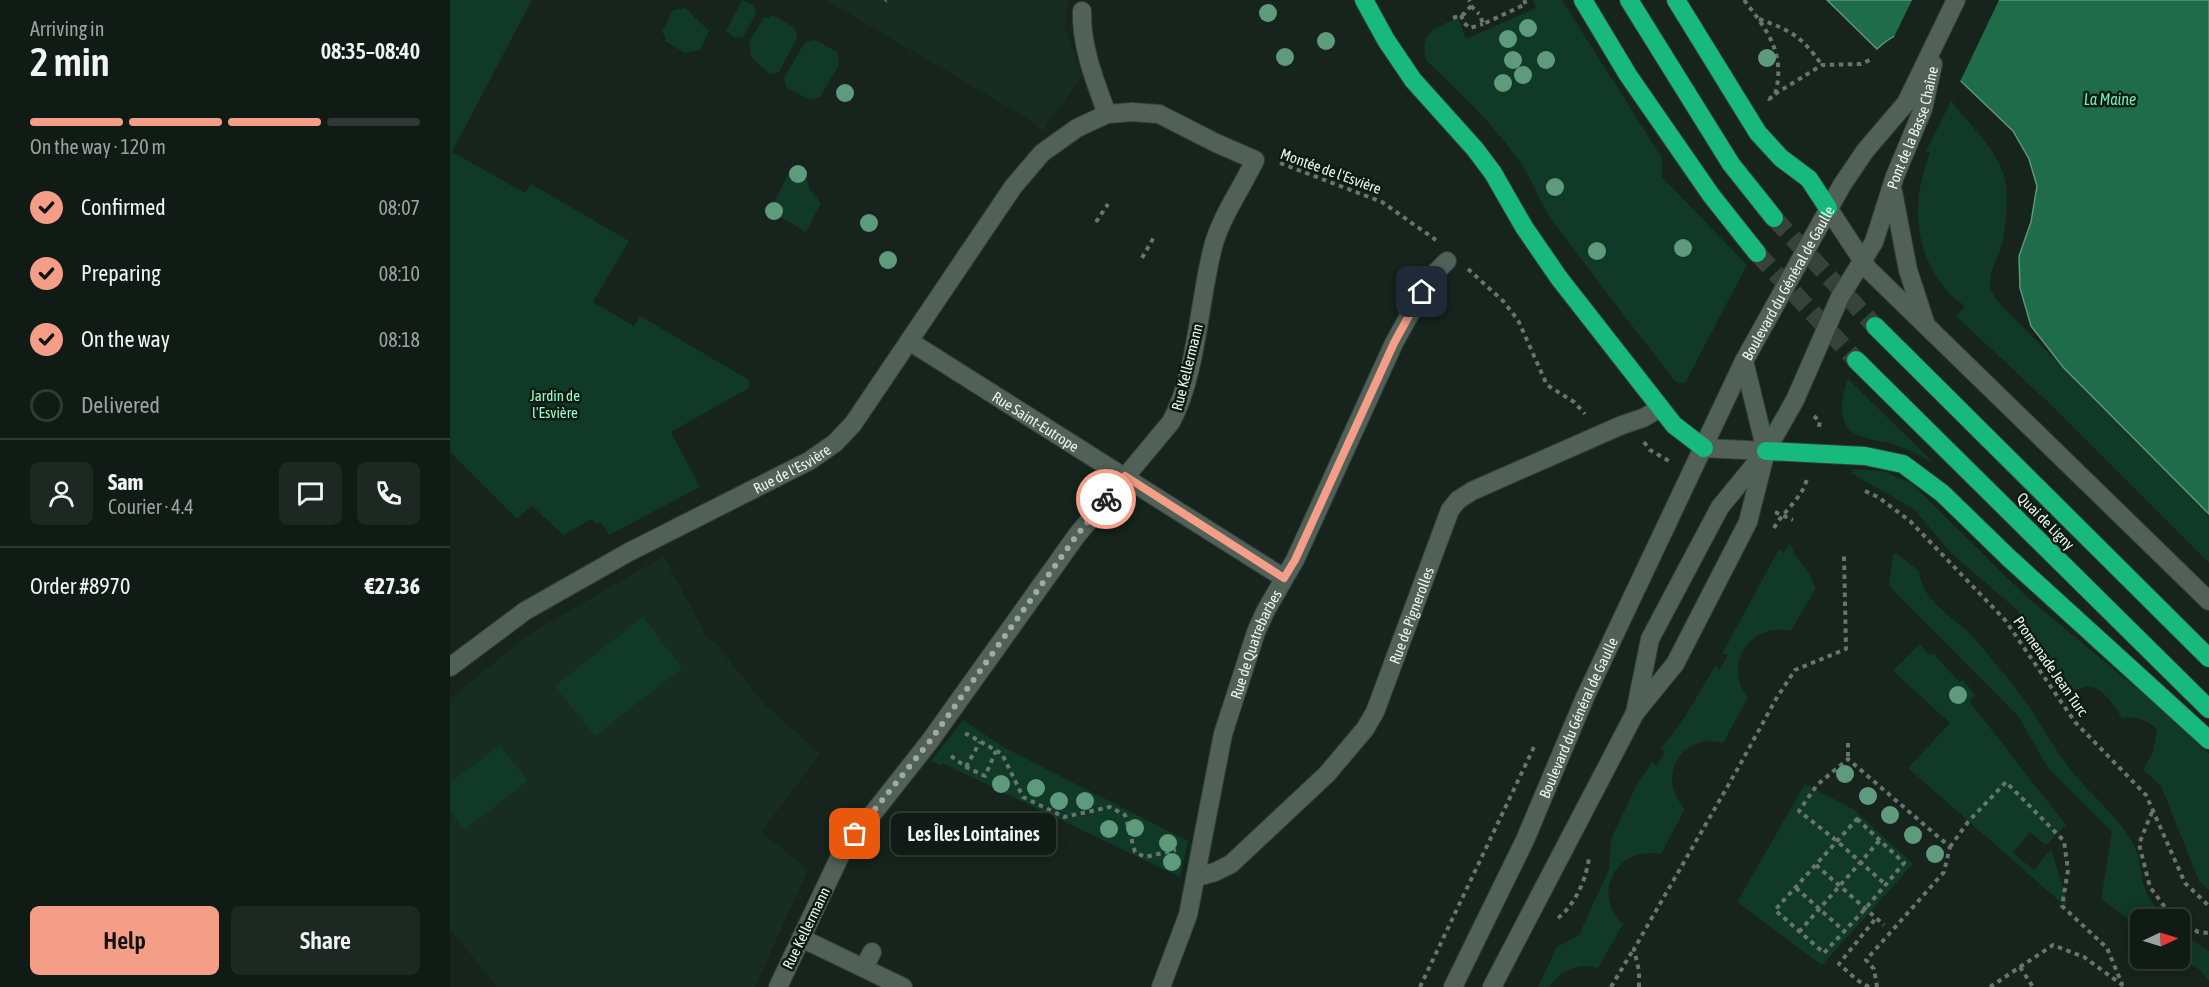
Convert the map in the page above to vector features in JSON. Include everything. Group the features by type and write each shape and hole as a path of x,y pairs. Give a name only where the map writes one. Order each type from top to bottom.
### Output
{"highway":[{"path":"1364,0 1386,40 1413,80 1493,173 1540,253 1674,425 1704,447"},
{"path":"1583,0 1641,93 1711,195 1757,253"},
{"path":"1629,0 1731,164 1774,218"},
{"path":"1676,0 1758,133 1781,158 1809,179 1828,208"},
{"name":"Quai de Ligny","path":"1875,326 2209,658"},
{"name":"Quai de Ligny","path":"1856,360 2209,709"},
{"path":"1766,450 1865,456 1902,464 1942,492 2009,558 2209,740"}],"street":[{"name":"Pont de la Basse Chaîne","path":"1842,185 1864,151 1906,103 1956,0"},
{"path":"1082,11 1081,30 1085,47 1107,114 1132,112 1159,114 1255,160"},
{"name":"Pont de la Basse Chaîne","path":"1862,262 1874,243 1892,184 1923,109 1941,30"},
{"name":"Rue de l'Esvière","path":"450,667 535,605 629,552 818,455 835,443 853,424 1013,187 1034,160 1077,128 1107,114"},
{"name":"Rue Kellermann","path":"778,987 841,854 930,741 1077,535 1167,428 1176,412 1187,378 1216,235 1255,160"},
{"path":"1892,184 1893,200 1908,270 1926,324"},
{"name":"Boulevard du Général de Gaulle","path":"1453,987 1525,840 1586,695 1744,361 1842,185"},
{"path":"1828,208 1862,262 2209,601"},
{"name":"Rue de Quatrebarbes","path":"1161,987 1188,915 1223,734 1256,632 1295,560 1394,343 1430,278 1450,256"},
{"path":"1635,713 1650,639 1720,507 1766,450 1795,400 1840,297 1862,262"},
{"name":"Rue Saint-Eutrope","path":"909,341 1284,578"},
{"path":"1492,987 1635,713 1675,664 1748,522 1766,450 1744,361"},
{"name":"Rue de Pignerolles","path":"1197,877 1231,864 1327,774 1365,729 1374,712 1450,510 1458,500 1472,491 1603,433 1643,418 1660,408"},
{"path":"1704,447 1766,450"},
{"path":"801,938 868,960 903,987"}],"path":[{"path":"1469,0 1483,24"},
{"path":"1461,15 1464,23 1470,28 1526,4 1524,0"},
{"path":"1744,0 1773,44 1778,72 1775,94"},
{"path":"1453,18 1461,15 1471,6"},
{"path":"1758,19 1787,29 1804,41 1822,65"},
{"path":"1769,99 1822,65 1861,64 1872,59"},
{"name":"Montée de l'Esvière","path":"1255,160 1274,161 1382,202 1503,301 1518,320 1547,384 1574,402 1603,433"},
{"path":"1096,222 1108,204"},
{"path":"1142,258 1154,237"},
{"name":"Promenade Jean Turc","path":"1865,491 1878,497 1910,521 2005,620 2074,722 2146,795 2184,883 2209,906"},
{"path":"1771,534 1781,515 1793,520"},
{"path":"1611,987 1776,699 1795,670 1846,649 1844,556"},
{"path":"966,767 980,742 1002,754 1023,797 1064,817 1110,807 1125,815 1135,852 1145,857 1187,848"},
{"path":"1848,743 1848,759 1950,847"},
{"path":"951,756 966,767 985,776 996,751"},
{"path":"1848,759 1817,785 1798,811 1837,841 1885,885"},
{"path":"1877,987 1874,969 1866,960 1944,872 1950,847 1968,822 2006,782 2064,841 2068,870 2062,906 2107,948 2123,986"},
{"path":"2153,811 2139,844 2150,887 2166,909"},
{"path":"1857,819 1904,862 1865,909 1824,952 1775,910 1837,841 1857,819"},
{"path":"1799,932 1880,840"},
{"path":"1551,923 1568,910 1588,870 1589,851"},
{"path":"1816,865 1884,925"},
{"path":"1796,888 1844,930"},
{"path":"1869,987 1839,964 1876,918"},
{"path":"2190,927 2198,932 2209,933"},
{"path":"1990,987 2053,945 2084,957 2123,986"},
{"path":"1634,949 1639,971 1639,987"},
{"path":"2020,967 2033,987"}],"shaded area":[{"path":"826,0 1069,0 1064,26 1082,75 1043,131 1028,119"},
{"path":"664,556 706,636 720,648 763,703 820,754 761,832 808,870 755,987 497,987 450,929 450,699 528,635"}],"green space":[{"name":"Jardin de l'Esvière","path":"450,0 532,0 452,152 525,193 531,184 629,241 593,302 634,326 640,316 749,380 749,388 671,432 700,487 609,535 601,522 595,524 592,519 563,535 532,506 517,519 450,452"},
{"path":"742,0 753,5 756,14 743,37 736,38 726,31"},
{"path":"1533,0 1562,0 1662,158 1662,177 1747,265 1685,383 1678,383 1674,380 1567,240 1548,214 1524,168 1502,138 1426,60 1424,51 1427,37 1437,28 1458,18 1466,39 1536,8"},
{"path":"685,8 709,31 700,50 685,53 665,41 666,37 662,32 673,10"},
{"path":"773,15 795,28 797,38 779,72 770,74 751,57 749,42 764,17 768,18"},
{"path":"816,40 837,52 839,65 820,97 810,100 786,87 784,78 805,42"},
{"path":"1951,101 1988,146 2000,165 2006,182 2007,199 2003,241 1991,277 1991,290 2001,305 2209,514 2209,563 2050,404 1956,316 1965,306 1948,292 1936,277 1922,243 1918,208 1920,189 1930,153 1926,151"},
{"path":"792,166 805,173 810,190 821,203 806,232 770,211"},
{"path":"1848,379 1934,463 1903,448 1860,436 1852,431 1843,419 1842,411 1843,395"},
{"path":"1853,469 1883,471 1911,483 2028,598 2165,712 2209,754 2209,890 2199,881 2161,786 2143,770 2153,752 2157,730 2141,719 2122,718 2107,697 2095,688 2080,689 2071,695 2017,610 1952,554 1914,509 1851,473"},
{"path":"1790,543 1816,588 1791,631 1776,630 1763,633 1753,639 1744,649 1739,660 1738,673 1741,686 1748,698 1723,743 1708,741 1695,744 1677,760 1672,784 1676,797 1685,809 1661,854 1646,853 1632,857 1621,864 1614,874 1609,886 1609,899 1613,912 1623,924 1598,968 1577,967 1559,976 1550,987 1538,987 1557,947 1579,935 1609,869 1611,839 1636,786 1653,761 1656,766 1666,751 1660,750 1684,718 1716,665 1720,670 1728,654 1722,654 1779,549 1783,553"},
{"path":"1896,553 1919,571 1921,581 1930,597 1971,635 2014,685 2067,765 2128,834 2136,850 2146,893 2157,909 2130,909 2130,920 2101,899 2112,832 2048,768 2018,716 1889,586 1893,555"},
{"path":"643,617 682,668 595,736 555,686"},
{"path":"1919,644 1930,655 1933,653 1959,682 1963,680 1975,695 1969,701 2066,825 2046,845 2030,832 2013,853 2034,870 2051,849 2067,901 2065,906 1908,768 1950,723 1893,671"},
{"path":"963,720 1005,748 1188,841 1180,877 942,763 940,766 931,761"},
{"path":"500,745 528,781 464,830 450,811 450,783"},
{"path":"1805,784 1853,809 1913,864 1822,965 1737,902"},
{"path":"2190,939 2209,951 2209,981 2201,971 2190,963"}],"water":[{"name":"La Maine","path":"1827,0 2209,0 2209,514 2063,367 2031,326 2020,288 2019,256 2031,222 2037,186 2029,159 2013,131 1917,39 1905,35 1895,36 1877,49"}],"pier":[{"path":"1912,0 1999,0 1959,84 1915,42 1907,38 1893,39"}],"tunnel":[{"path":"1774,218 1875,326"},
{"path":"1757,253 1856,360"}],"way so far":[{"path":"855,834 930,741 1077,535 1106,499"}],"place":[{"name":"Les Îles Lointaines","path":"855,834"}],"route":[{"path":"1106,499 1125,476 1284,578 1295,560 1394,343 1422,292"}]}
